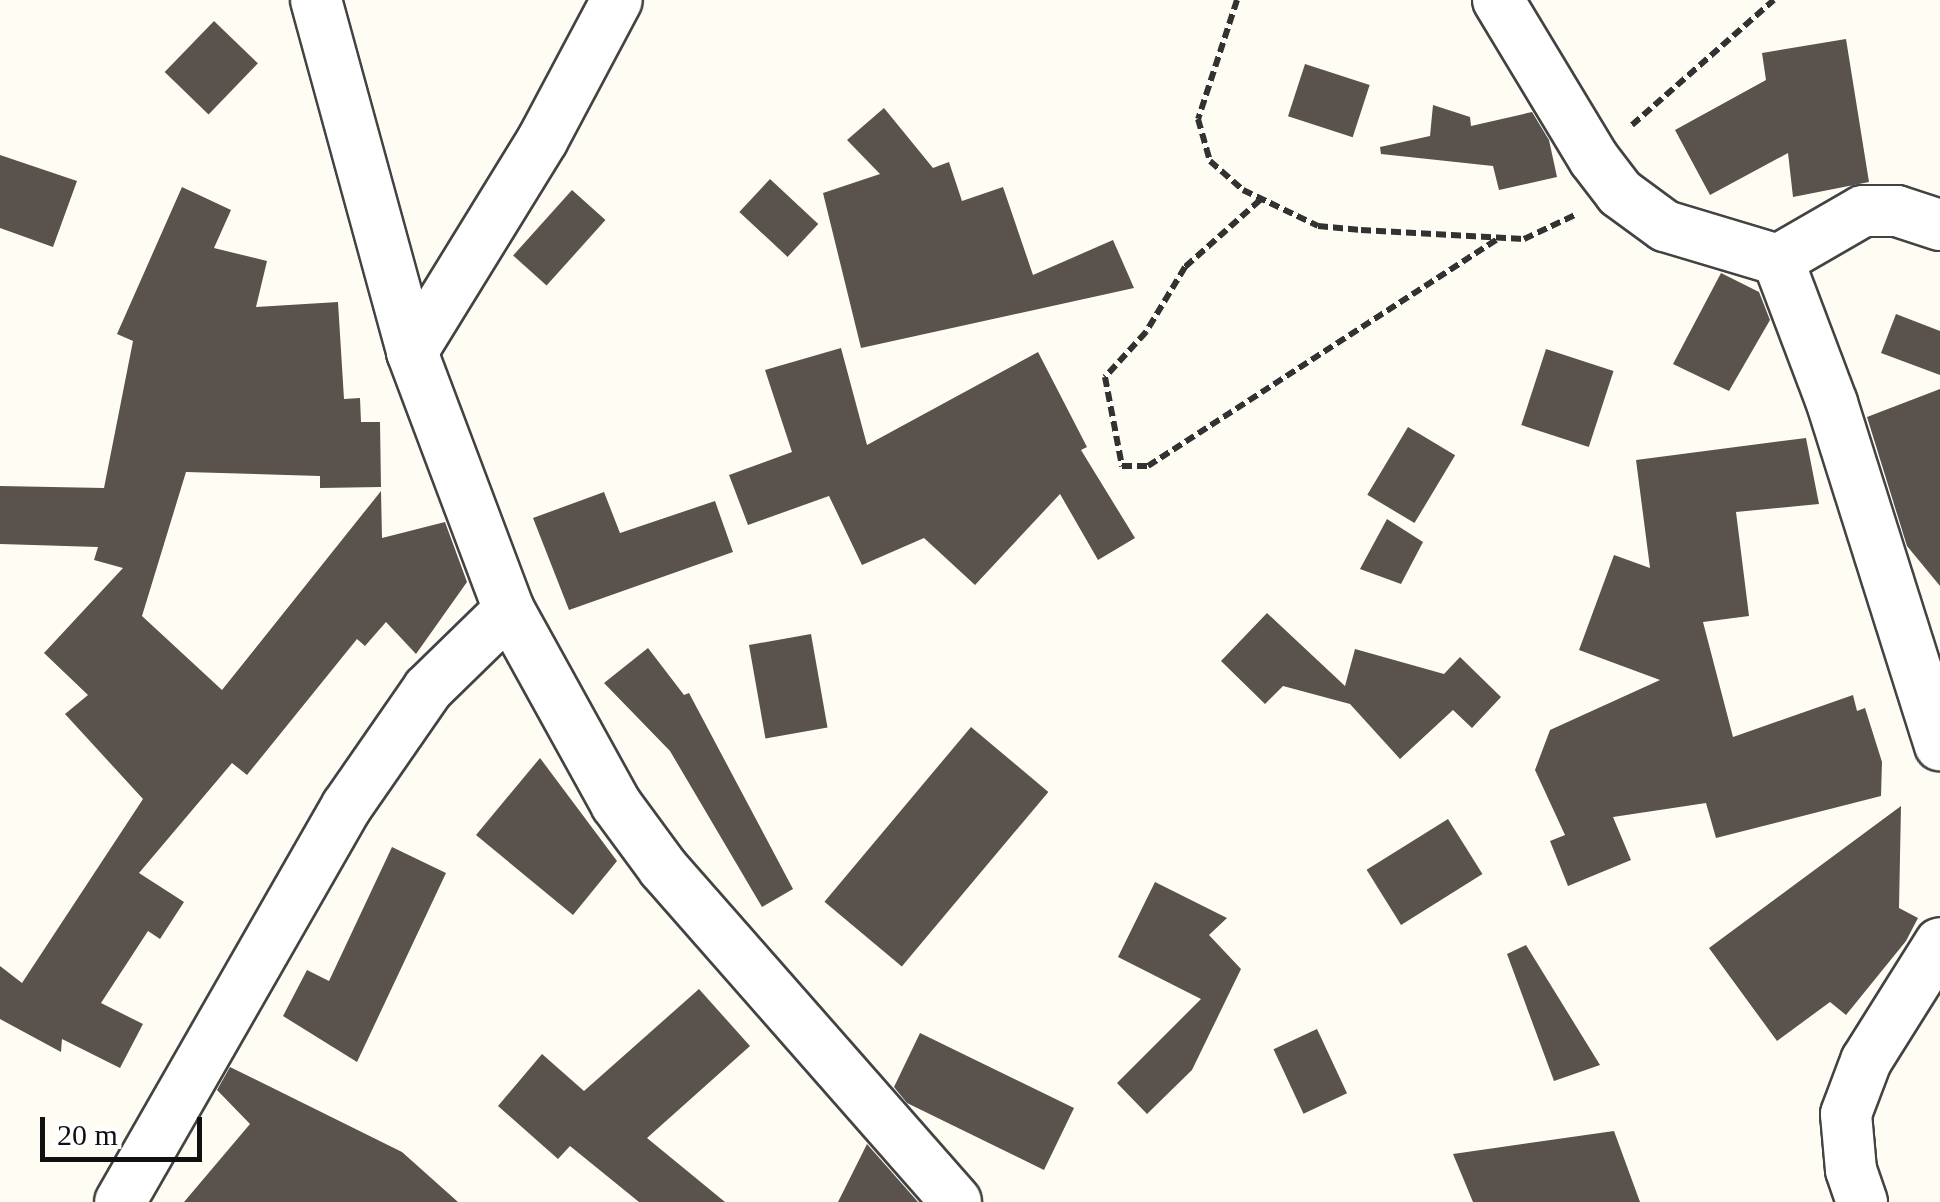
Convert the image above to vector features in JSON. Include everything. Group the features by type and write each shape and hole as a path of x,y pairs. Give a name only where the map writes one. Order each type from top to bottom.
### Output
{"street":[{"path":"316,0 412,352 508,610 616,804 663,868 956,1202"},
{"path":"412,352 543,140 617,0"},
{"path":"1498,0 1607,176 1664,226 1778,260 1863,210 1897,211 1940,225"},
{"path":"1778,260 1832,403 1940,745"},
{"path":"120,1202 347,806 428,689 508,610"},
{"path":"1862,1202 1851,1170 1846,1114 1866,1060 1940,943"},
{"path":"1889,1026 1940,1004"}],"path":[{"path":"1237,0 1198,119 1210,162 1260,200 1318,226 1524,238 1607,176 1774,0"},
{"path":"1260,200 1186,267 1146,332 1105,378 1122,466 1148,466 1500,237"}],"building":[{"path":"214,21 258,63 209,114 165,72"},
{"path":"1846,39 1869,182 1793,197 1788,153 1710,195 1675,130 1766,80 1762,53"},
{"path":"1305,64 1370,85 1353,137 1288,116"},
{"path":"1433,105 1470,117 1471,126 1532,112 1549,140 1557,177 1499,190 1493,166 1381,154 1380,147 1430,136"},
{"path":"884,108 933,168 949,162 962,201 1003,187 1033,275 1113,240 1134,288 861,348 823,193 880,174 847,140"},
{"path":"0,155 77,181 53,247 0,228"},
{"path":"770,179 818,224 788,257 739,212"},
{"path":"182,187 231,210 214,248 267,261 256,307 338,302 344,399 360,398 361,422 380,422 381,487 320,488 320,476 186,472 142,616 222,690 381,491 382,538 445,522 467,582 416,654 386,622 365,646 357,639 247,775 232,763 139,873 184,902 160,939 148,931 101,1003 143,1024 120,1068 62,1039 61,1052 0,1019 0,966 22,983 143,799 65,714 88,695 44,653 123,568 94,560 98,547 0,544 0,486 104,488 133,341 117,334"},
{"path":"572,190 605,220 547,286 513,255"},
{"path":"1721,273 1759,292 1770,320 1729,391 1673,364"},
{"path":"1896,314 1940,331 1940,375 1881,353"},
{"path":"841,348 867,445 1038,352 1087,447 1081,450 1135,538 1098,560 1060,494 975,585 924,538 862,565 829,496 748,525 729,475 792,452 765,370"},
{"path":"1546,349 1614,371 1589,447 1521,425"},
{"path":"1940,389 1940,586 1907,546 1867,417"},
{"path":"1408,427 1455,455 1414,523 1367,495"},
{"path":"1806,438 1819,504 1736,512 1749,616 1703,622 1733,737 1853,695 1857,711 1865,708 1882,762 1881,796 1716,838 1706,803 1613,817 1631,860 1568,886 1550,841 1565,835 1535,770 1550,730 1660,680 1579,650 1614,555 1650,568 1636,460"},
{"path":"604,492 620,533 715,501 733,552 569,610 533,518"},
{"path":"1387,519 1423,542 1401,584 1360,569"},
{"path":"1267,613 1345,686 1355,649 1444,674 1460,657 1501,697 1472,728 1453,710 1400,759 1350,704 1283,686 1265,704 1221,661"},
{"path":"811,634 827,728 765,738 749,645"},
{"path":"648,648 684,695 689,693 793,889 762,907 670,751 604,683"},
{"path":"971,727 1048,792 902,967 824,902"},
{"path":"540,758 617,861 573,915 476,835"},
{"path":"1901,806 1899,908 1918,918 1906,941 1846,1015 1830,1002 1777,1041 1709,948"},
{"path":"1448,819 1482,874 1401,925 1367,870"},
{"path":"392,847 446,873 357,1062 283,1016 307,970 329,981"},
{"path":"1155,882 1227,918 1209,935 1241,969 1192,1070 1147,1114 1117,1083 1201,999 1118,957"},
{"path":"1526,945 1600,1065 1554,1081 1507,954"},
{"path":"699,989 750,1046 647,1138 725,1202 639,1202 570,1146 558,1159 498,1106 542,1054 584,1091"},
{"path":"1317,1029 1347,1093 1304,1114 1273,1049"},
{"path":"920,1033 1074,1108 1044,1170 907,1103 894,1087"},
{"path":"230,1067 402,1152 458,1202 184,1202 250,1124 217,1090"},
{"path":"1614,1131 1640,1202 1473,1202 1453,1154"},
{"path":"867,1144 918,1202 838,1202"}]}
